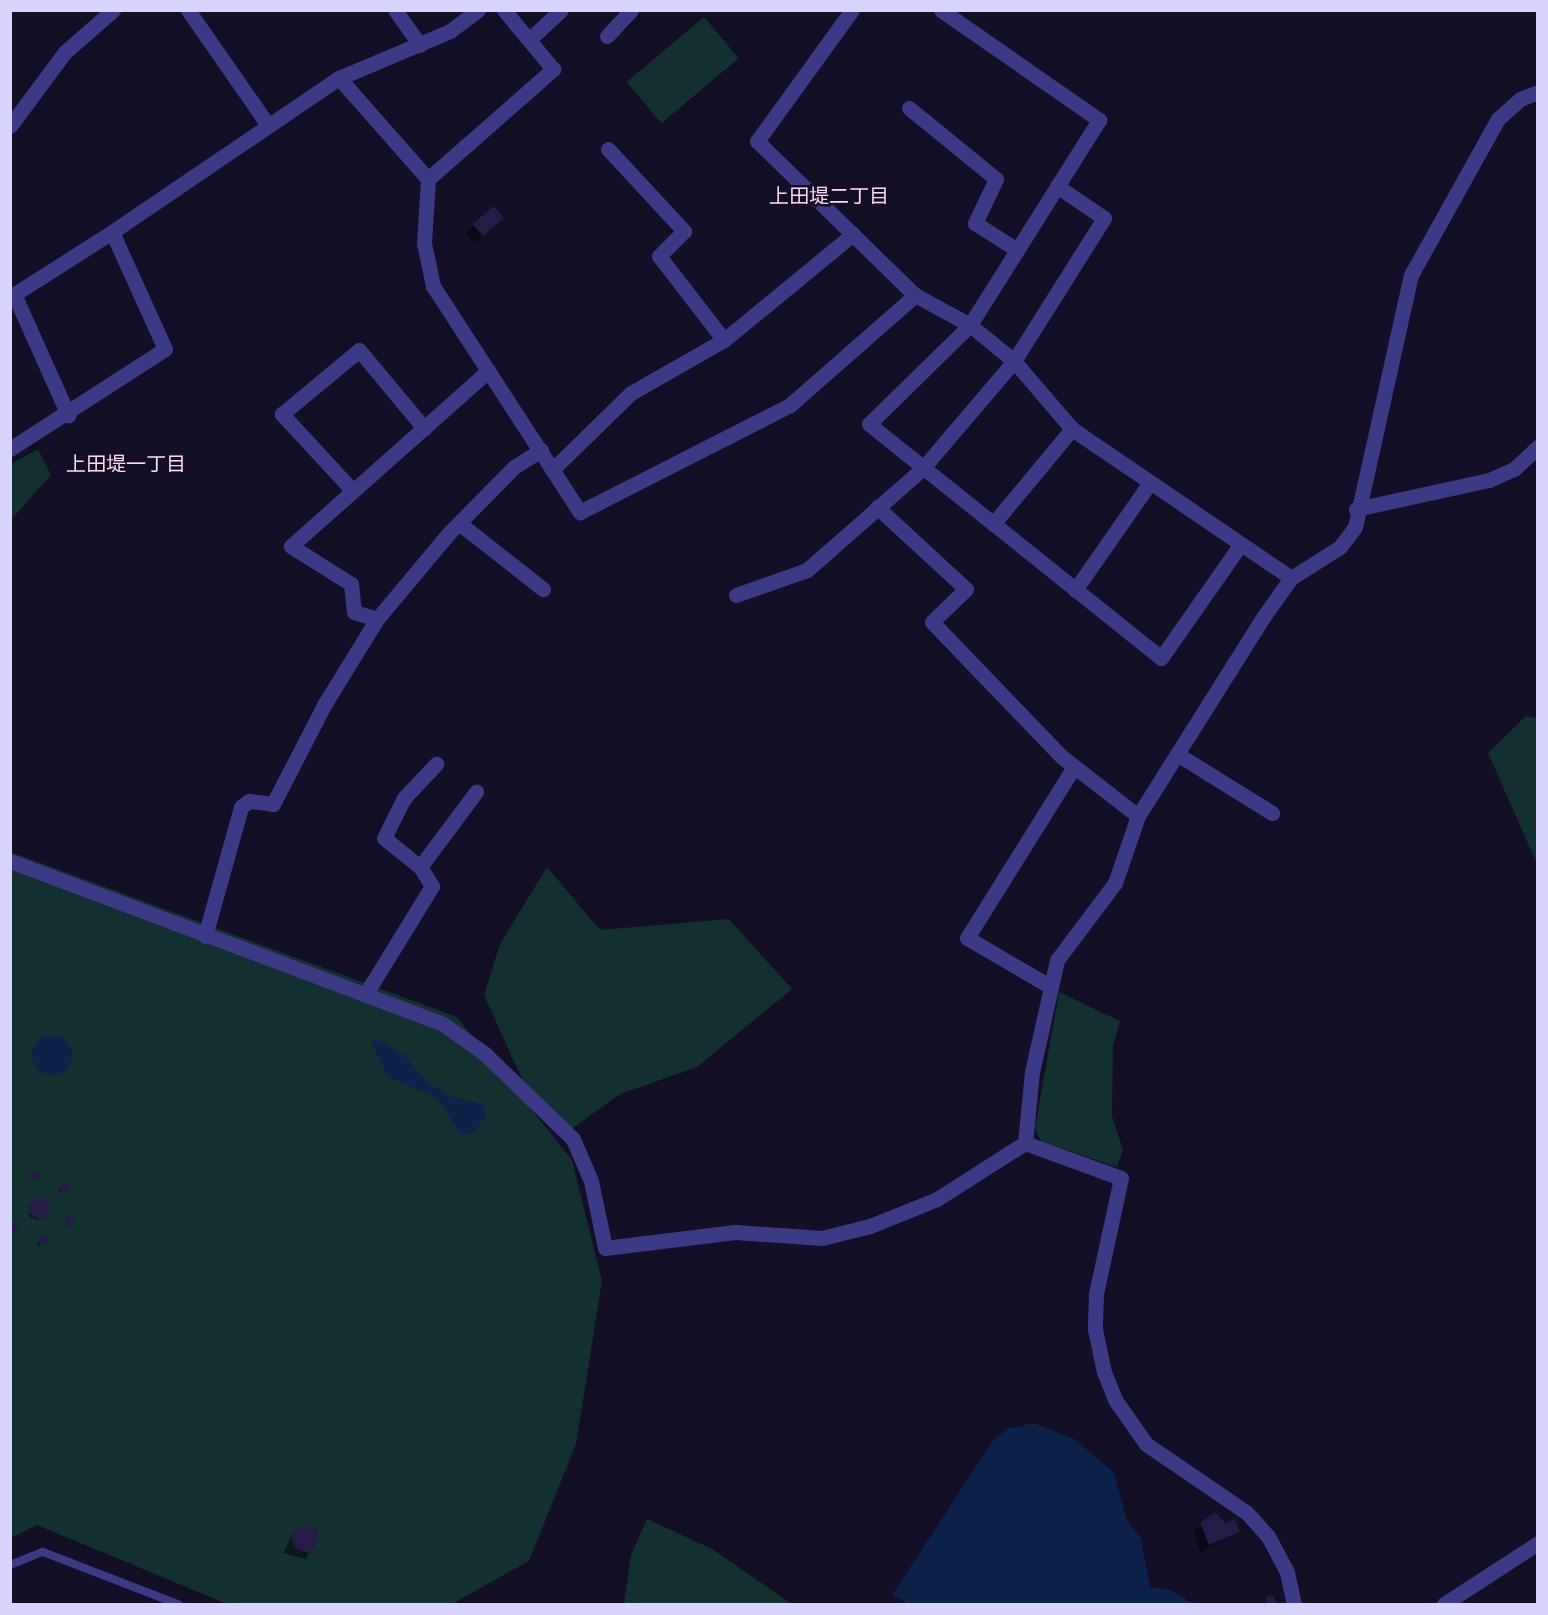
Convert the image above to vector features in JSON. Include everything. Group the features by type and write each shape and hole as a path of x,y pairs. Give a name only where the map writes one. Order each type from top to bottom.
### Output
{"street":[{"path":"10,126 65,52 112,10"},
{"path":"188,10 268,125"},
{"path":"395,10 420,45"},
{"path":"68,415 12,296 112,232 339,78 420,45 478,10"},
{"path":"428,179 553,69 531,39 504,10"},
{"path":"531,39 561,10"},
{"path":"607,36 631,10"},
{"path":"852,10 757,141 915,295 970,325 1014,361 1072,429 1149,484 1291,578"},
{"path":"941,10 1099,120 970,325 869,424 1161,658 1240,545"},
{"path":"339,78 428,179 424,243 433,286 580,512 790,405 915,295"},
{"path":"1025,1143 1032,1072 1057,960 1115,883 1138,816 1291,578 1340,547 1355,527 1356,509 1411,275 1498,119 1521,99 1538,93"},
{"path":"909,108 996,179 975,223 1017,250"},
{"path":"608,149 684,231 659,256 724,340"},
{"path":"736,595 807,570 923,468 1014,361 1104,218 1057,186"},
{"path":"10,449 68,415 165,349 112,232"},
{"path":"552,470 631,393 724,340 853,234"},
{"path":"353,491 282,414 360,350 424,428"},
{"path":"377,620 354,612 351,584 291,546 488,371"},
{"path":"993,524 1072,429"},
{"path":"1356,509 1489,480 1514,469 1538,447"},
{"path":"205,936 241,807 249,801 273,804 324,705 377,620 459,523 514,467 541,450"},
{"path":"1075,590 1149,484"},
{"path":"877,507 966,589 932,622 1074,767 1138,816"},
{"path":"459,523 543,589"},
{"path":"1177,754 1272,813"},
{"path":"365,995 432,886 420,867 384,838 404,798 436,764"},
{"path":"1051,987 967,939 1074,767"},
{"path":"420,867 476,792"},
{"path":"10,861 443,1024 547,1111 573,1139 591,1181 605,1248 735,1232 822,1238 870,1226 938,1199 1025,1143"},
{"path":"1025,1143 1121,1178 1096,1293 1095,1329 1104,1372 1116,1401 1146,1444 1247,1513 1269,1536 1287,1572 1294,1605"},
{"path":"1444,1605 1538,1543"}],"lane":[{"path":"10,1565 43,1552 178,1605"}],"green space":[{"path":"704,17 739,58 661,123 627,82"},
{"path":"38,449 51,475 11,520 11,464"},
{"path":"1526,716 1537,718 1537,864 1488,753"},
{"path":"11,852 457,1017 572,1160 602,1281 576,1444 529,1561 452,1604 227,1604 37,1525 11,1538"},
{"path":"547,867 600,930 729,919 792,989 697,1067 620,1094 563,1135 522,1079 484,995 500,944"},
{"path":"1059,992 1120,1021 1113,1046 1112,1116 1123,1150 1117,1167 1041,1141 1035,1128"},
{"path":"647,1519 712,1549 792,1604 624,1604 631,1555"}],"water":[{"path":"52,1035 66,1041 72,1055 66,1069 52,1075 38,1069 32,1055 38,1041"},
{"path":"375,1038 405,1056 426,1081 449,1096 482,1104 487,1115 473,1133 461,1135 439,1099 388,1077 372,1045"},
{"path":"1034,1423 1076,1440 1114,1473 1127,1521 1141,1538 1150,1587 1170,1590 1195,1604 909,1604 892,1595 992,1442 1007,1429"}],"building":[{"path":"494,206 504,218 483,236 473,224"},
{"path":"34,1171 38,1175 34,1179 30,1175"},
{"path":"64,1183 68,1187 64,1191 60,1187"},
{"path":"39,1198 46,1201 49,1208 46,1215 39,1218 32,1215 29,1208 32,1201"},
{"path":"69,1216 73,1220 69,1224 65,1220"},
{"path":"14,1224 18,1228 14,1232 10,1228"},
{"path":"43,1236 47,1240 43,1244 39,1240"},
{"path":"1215,1512 1225,1523 1235,1519 1240,1532 1209,1545 1200,1523"},
{"path":"305,1526 314,1530 318,1539 314,1548 305,1552 296,1548 292,1539 296,1530"},
{"path":"1274,1596 1276,1604 1267,1604 1266,1597"}],"district":[{"name":"上田堤二丁目","path":"829,195"},
{"name":"上田堤一丁目","path":"126,463"}]}
